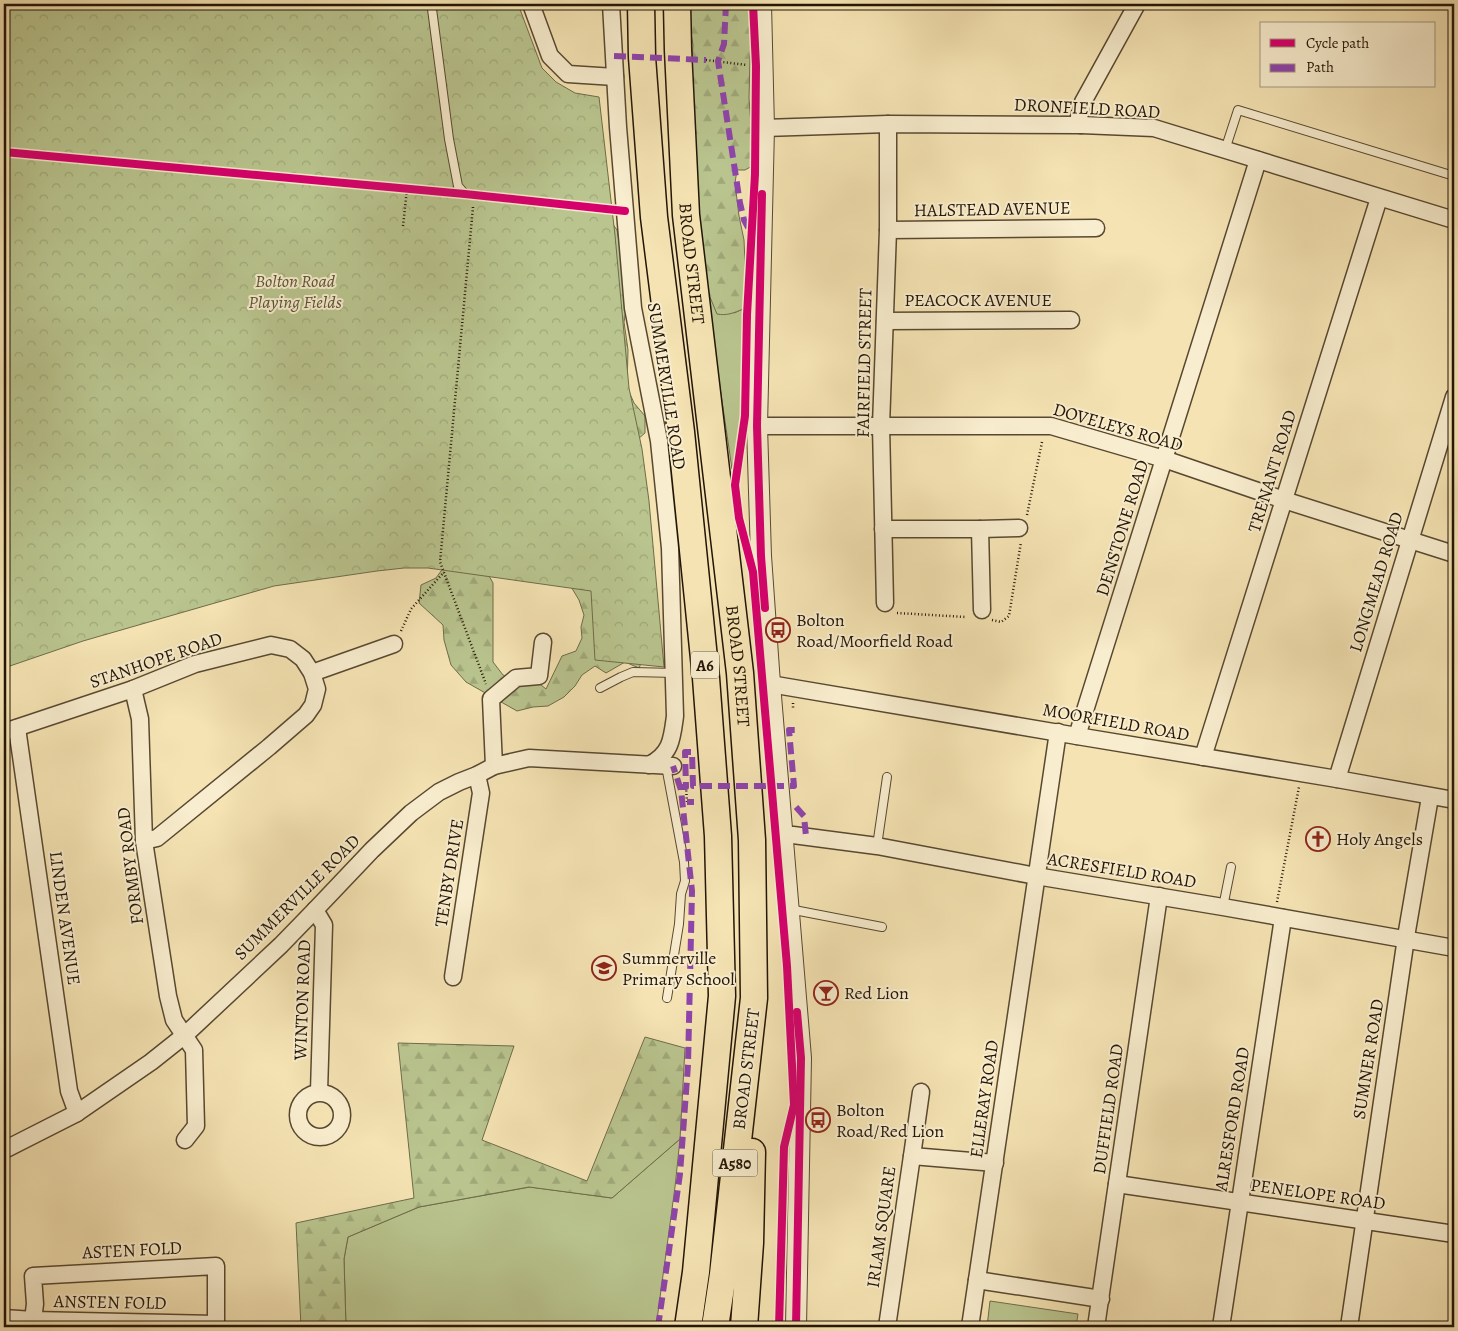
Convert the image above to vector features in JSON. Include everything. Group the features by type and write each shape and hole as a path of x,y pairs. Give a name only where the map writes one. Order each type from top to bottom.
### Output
{"highway":[{"name":"BROAD STREET","path":"642,4 642,57 654,217 681,432 706,678 718,836 722,996 696,1272 688,1327"},
{"name":"BROAD STREET","path":"677,4 686,215 740,672 752,840 754,998 715,1327"},
{"name":"A6","path":"744,1327 750,1243 754,998"}],"street":[{"path":"531,4 550,56 568,74 615,77"},
{"name":"SUMMERVILLE ROAD","path":"610,4 633,308 659,441 670,548 675,716 672,738 668,748 663,757 649,766"},
{"path":"761,4 764,128 757,426 761,556 801,1058 796,1327"},
{"path":"1080,125 1079,117 1083,102 1137,4"},
{"name":"DRONFIELD ROAD","path":"764,128 888,124 1080,125 1154,128 1454,220"},
{"name":"FAIRFIELD STREET","path":"888,124 888,230 882,426 883,529 891,608"},
{"name":"DENSTONE ROAD","path":"1077,736 1258,160"},
{"name":"TRENANT ROAD","path":"1204,757 1379,198"},
{"name":"HALSTEAD AVENUE","path":"888,230 1096,228"},
{"name":"PEACOCK AVENUE","path":"885,321 1071,320"},
{"name":"LONGMEAD ROAD","path":"1337,779 1454,398"},
{"name":"DOVELEYS ROAD","path":"757,426 1051,426 1164,460 1454,554"},
{"path":"883,529 1019,528"},
{"path":"980,529 982,610"},
{"path":"494,766 491,699 516,678 539,676 543,642"},
{"path":"144,841 157,838 306,715 313,704 317,689 312,673 394,644"},
{"name":"STANHOPE ROAD","path":"10,730 134,689 195,664 271,645 290,649 303,659 312,673"},
{"name":"MOORFIELD ROAD","path":"770,684 1454,800"},
{"name":"FORMBY ROAD","path":"134,689 140,719 144,841 168,996 174,1020 194,1050 196,1126 184,1140"},
{"name":"LINDEN AVENUE","path":"10,730 70,1091 77,1113"},
{"name":"ELLERAY ROAD","path":"970,1327 1058,732"},
{"name":"SUMMERVILLE ROAD","path":"4,1150 77,1113 151,1062 185,1035 316,910 372,850 411,813 439,792 494,766 529,758 669,766"},
{"name":"TENBY DRIVE","path":"453,977 481,793 477,775"},
{"name":"SUMNER ROAD","path":"1349,1327 1406,940 1430,797"},
{"name":"ACRESFIELD ROAD","path":"783,835 877,846 1036,876 1224,906 1280,912 1406,940 1454,948"},
{"name":"DUFFIELD ROAD","path":"1096,1327 1159,896"},
{"name":"WINTON ROAD","path":"316,910 324,925 319,1092"},
{"name":"ALRESFORD ROAD","path":"1221,1327 1280,912"},
{"path":"912,1156 921,1092"},
{"name":"IRLAM SQUARE","path":"887,1327 912,1156 995,1163"},
{"name":"PENELOPE ROAD","path":"1117,1184 1454,1234"},
{"name":"ASTEN FOLD","path":"33,1320 35,1304 33,1276 216,1266 216,1326"},
{"path":"977,1280 1101,1299"},
{"name":"ANSTEN FOLD","path":"4,1318 216,1326"}],"lane":[{"path":"432,8 448,139 458,186 465,194 625,210"},
{"path":"1225,150 1238,110 1454,176"},
{"path":"600,688 633,672 674,673"},
{"path":"667,998 685,881 684,862 669,766"},
{"path":"877,846 887,778"},
{"path":"1224,906 1231,867"},
{"path":"789,909 882,927"}],"path":[{"path":"706,60 756,66"},
{"path":"403,226 407,189"},
{"path":"474,195 440,562 491,699"},
{"path":"394,644 411,609 444,571"},
{"path":"891,608 966,617"},
{"path":"1280,912 1300,786"},
{"path":"686,787 687,802"}],"green space":[{"name":"Bolton Road Playing Fields","path":"4,4 518,4 542,68 556,82 575,93 599,97 615,235 629,388 642,449 649,501 664,667 595,660 591,591 428,568 404,568 274,586 83,641 4,668"},
{"path":"686,4 751,4 752,44 749,98 754,165 745,170 737,170 735,183 744,240 746,285 743,309 720,315 717,314 705,285 700,248 699,205 690,174 689,122 693,45"},
{"path":"607,216 617,230 629,294 624,322 628,350 627,387 634,403 645,416 645,433 631,445 645,654 639,668 625,662 606,673 595,666 582,675 575,686 564,697 548,706 517,711 466,682 451,665 444,640 443,625 419,603 421,585 436,578 449,560 479,558 493,583 493,662 503,675 522,684 536,681 546,689 562,656 576,651 582,638 581,627 584,615 579,600 570,585"},
{"path":"705,285 734,313 743,309 743,415 732,469"},
{"path":"645,1037 685,1048 680,1139 612,1198 529,1187 419,1207 348,1237 344,1259 346,1327 301,1327 296,1223 414,1198 398,1043 514,1046 482,1140 587,1181"},
{"path":"680,1139 656,1327 346,1327 344,1259 348,1237 419,1207 530,1187 612,1198"},
{"path":"990,1301 1078,1314 1076,1327 987,1327"}],"marked path":[{"path":"726,4 724,44 718,61 740,203 744,220 750,231"},
{"path":"614,56 706,60"},
{"path":"679,787 686,787 685,752 692,752 693,786 794,786 789,730 795,730"},
{"path":"658,1327 680,1174 688,1065 692,891 681,790 673,766"},
{"path":"687,802 694,802"},
{"path":"796,807 804,816 806,836"}],"cycle path":[{"path":"753,4 756,66 755,174 747,315 745,416 735,485 739,518 753,572 787,966 794,1105 784,1147 779,1327"},
{"path":"4,152 465,194 625,211"},
{"path":"762,194 757,426 761,556 765,608"},
{"path":"796,1327 801,1058 797,1012"}],"place":[{"name":"Bolton Road/Moorfield Road","path":"778,630"},
{"name":"Holy Angels","path":"1318,839"},
{"name":"Summerville Primary School","path":"604,968"},
{"name":"Red Lion","path":"826,993"},
{"name":"Bolton Road/Red Lion","path":"818,1120"}]}
